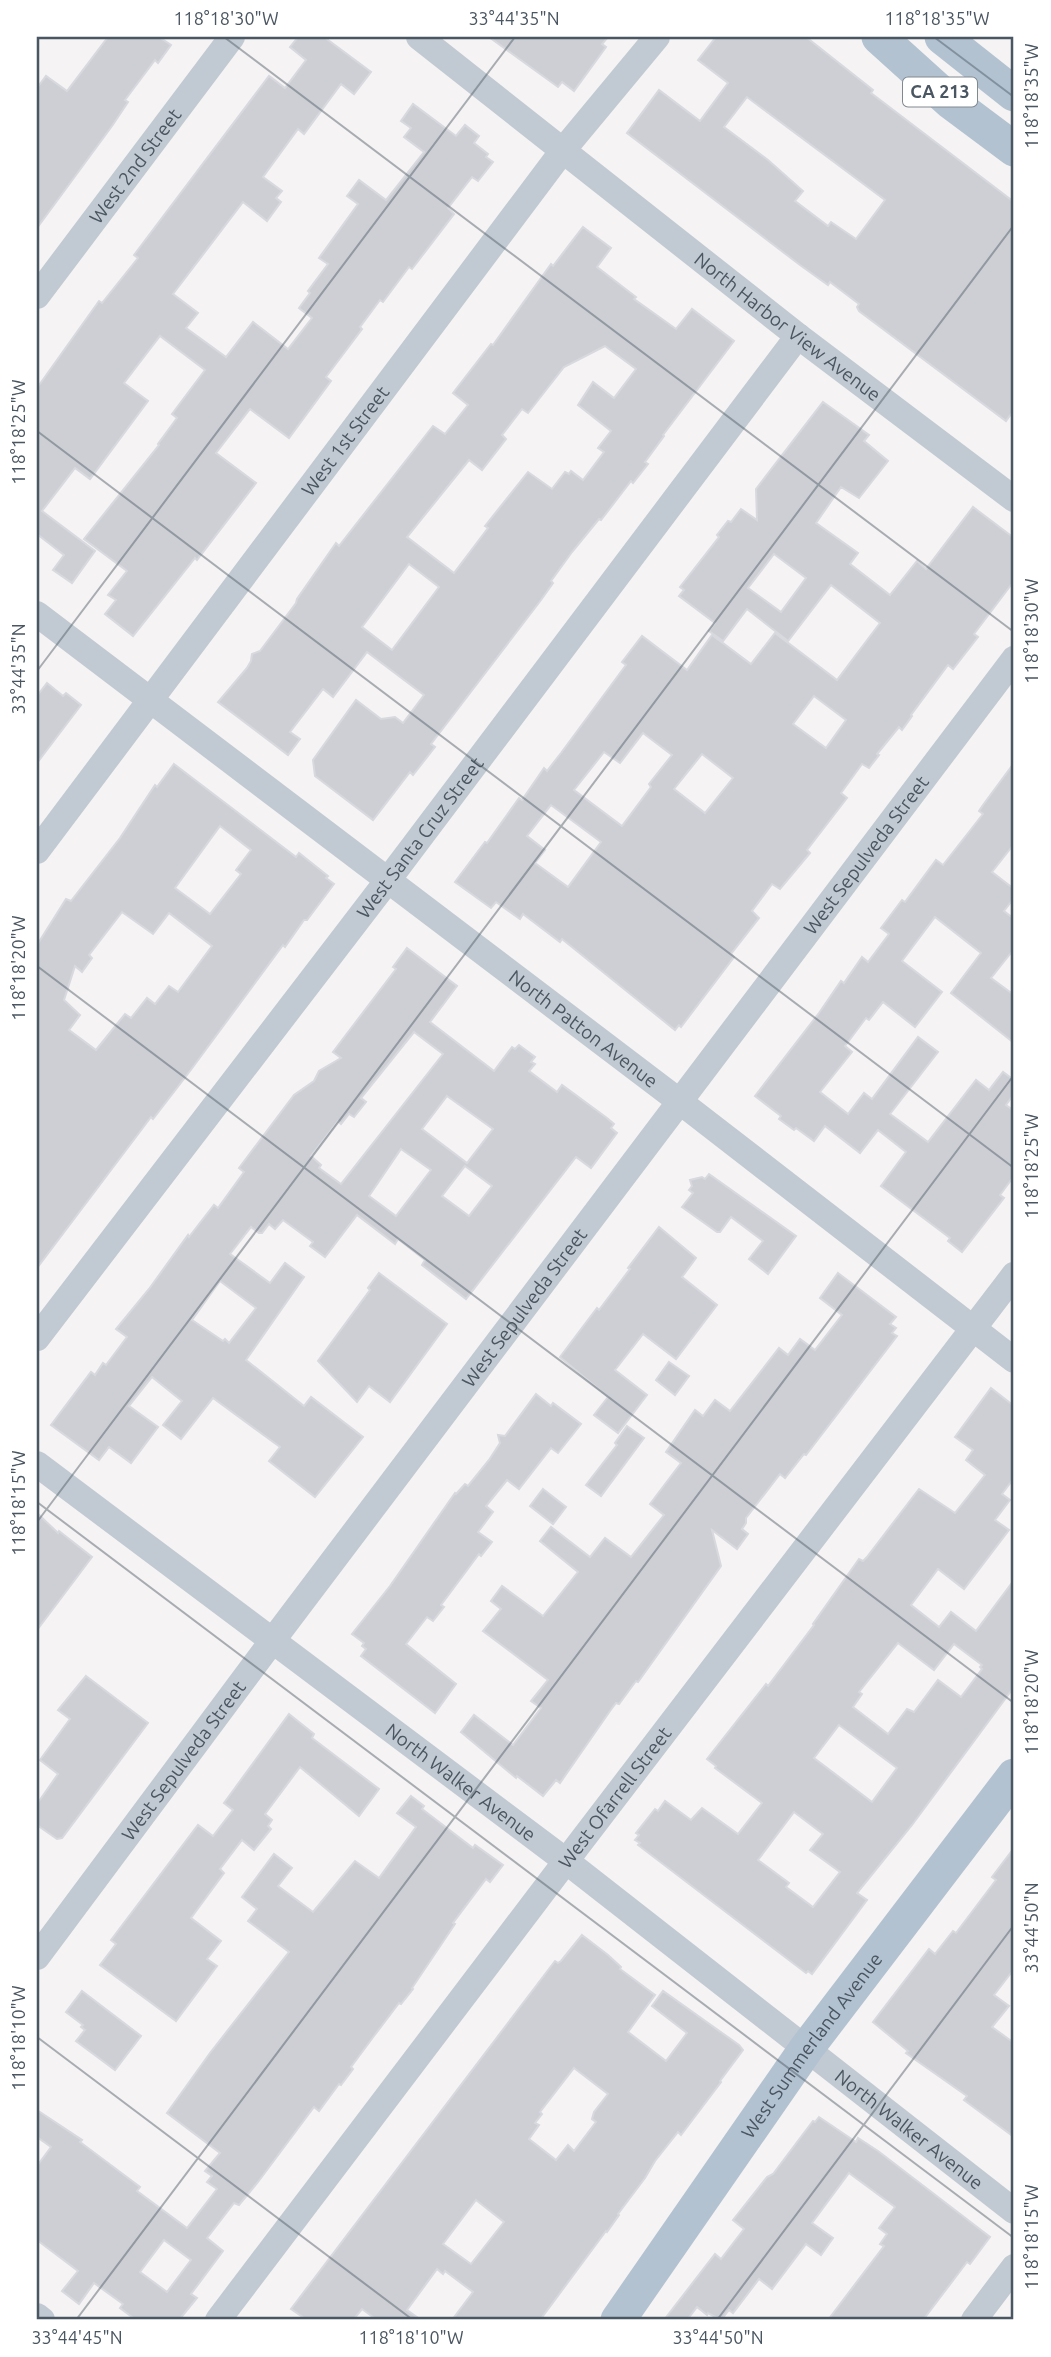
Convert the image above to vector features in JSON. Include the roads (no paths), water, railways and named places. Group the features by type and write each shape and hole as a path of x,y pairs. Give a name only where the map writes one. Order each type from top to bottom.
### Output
{"main road":[{"name":"CA 213","path":"879,37 951,102 1014,149"},
{"name":"CA 213","path":"942,37 1014,94"},
{"name":"West Summerland Avenue","path":"618,2320 806,2049 1014,1776"}],"street":[{"name":"West 2nd Street","path":"37,296 232,37"},
{"name":"North Harbor View Avenue","path":"419,37 798,336 1014,499"},
{"name":"West 1st Street","path":"37,851 564,149 657,37"},
{"name":"West Santa Cruz Street","path":"37,1338 388,880 798,336"},
{"name":"North Patton Avenue","path":"37,614 679,1101 1014,1360"},
{"name":"West Sepulveda Street","path":"37,1957 1014,659"},
{"name":"West Ofarrell Street","path":"218,2320 1014,1275"},
{"name":"North Walker Avenue","path":"37,1464 566,1861 1014,2211"},
{"path":"974,2320 1014,2267"},
{"path":"37,2316 42,2320"}]}
